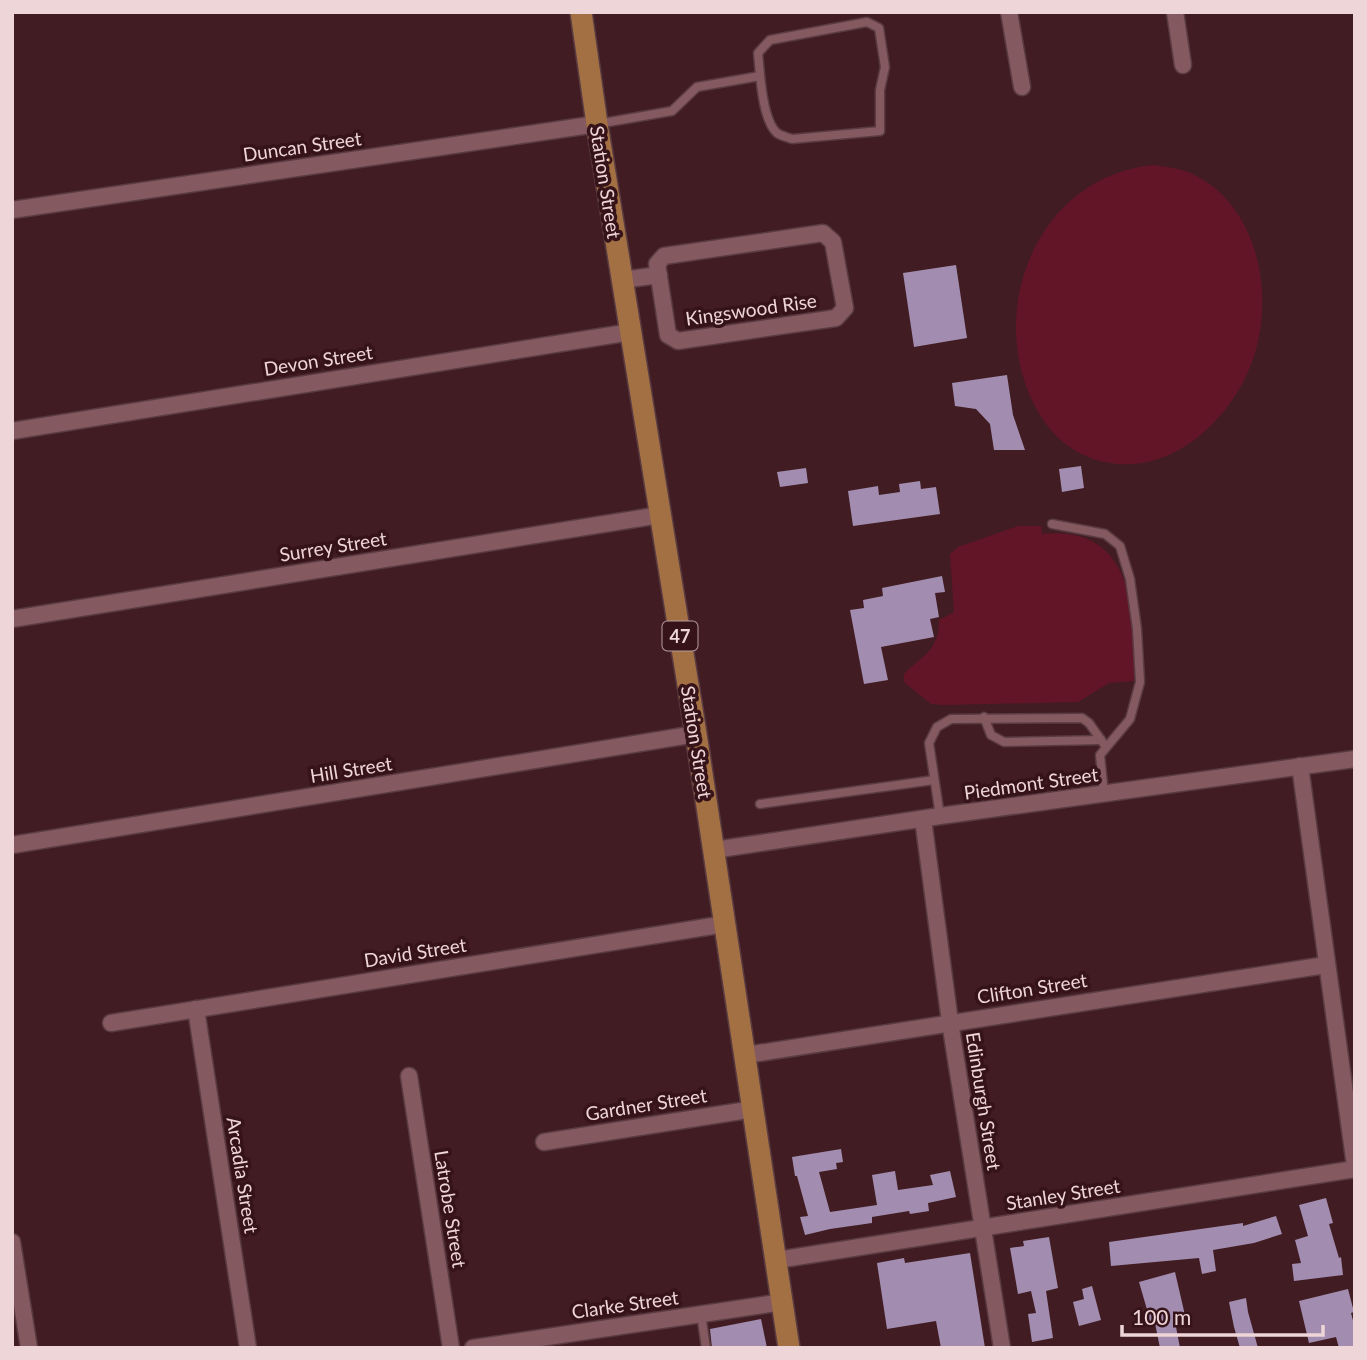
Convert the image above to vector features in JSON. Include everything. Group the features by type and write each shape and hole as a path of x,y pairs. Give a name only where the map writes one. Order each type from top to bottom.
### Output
{"main road":[{"name":"Station Street","path":"581,12 746,1055 789,1348"}],"street":[{"path":"1009,12 1022,87"},
{"path":"1175,12 1183,65"},
{"name":"Duncan Street","path":"12,210 597,124"},
{"name":"Kingswood Rise","path":"823,233 833,242 845,307 836,318 678,341 668,335 659,275 657,264 664,256 823,233"},
{"path":"622,280 659,275"},
{"name":"Devon Street","path":"12,431 631,332"},
{"name":"Surrey Street","path":"12,619 660,515"},
{"name":"Hill Street","path":"12,845 696,734"},
{"name":"Piedmont Street","path":"714,850 923,818 1355,759"},
{"path":"1300,766 1355,1168"},
{"name":"Edinburgh Street","path":"923,818 950,1022 1002,1348"},
{"name":"David Street","path":"111,1023 725,923"},
{"name":"Clifton Street","path":"746,1055 1326,965"},
{"name":"Arcadia Street","path":"196,1009 248,1348"},
{"name":"Latrobe Street","path":"409,1076 452,1348"},
{"name":"Gardner Street","path":"544,1142 754,1109"},
{"name":"Stanley Street","path":"777,1260 1355,1168"},
{"path":"12,1242 29,1348"},
{"name":"Clarke Street","path":"473,1348 783,1302"}],"lane":[{"path":"867,22 879,28 885,67 880,90 880,131 792,139 778,134 769,123 760,76 758,53 770,40 867,22"},
{"path":"597,124 672,111 697,87 760,76"},
{"path":"1052,524 1105,534 1119,545 1130,579 1137,629 1140,682 1130,719 1103,743 1100,760 1104,794"},
{"path":"984,718 991,734 1004,742 1103,743"},
{"path":"940,816 929,743 934,732 951,719 1082,718 1090,723 1103,743"},
{"path":"760,804 934,780"},
{"path":"701,1314 706,1348"}],"shaded area":[{"path":"1154,165 1190,173 1213,187 1231,205 1245,227 1255,251 1261,278 1260,331 1244,381 1222,414 1203,433 1184,447 1158,459 1139,464 1108,463 1076,451 1059,438 1044,421 1025,383 1017,342 1018,300 1029,261 1048,225 1076,196 1112,175"},
{"path":"1018,526 1041,526 1042,534 1072,535 1096,543 1112,558 1124,579 1130,602 1134,628 1134,681 1109,683 1078,702 931,704 904,682 904,674 933,646 939,630 939,620 954,612 950,554 958,547"}],"building":[{"path":"956,265 967,338 914,347 903,273"},
{"path":"1007,375 1013,415 1025,450 994,450 990,424 976,409 955,406 952,383"},
{"path":"1081,466 1084,488 1062,492 1059,469"},
{"path":"806,468 808,483 780,487 777,472"},
{"path":"920,481 921,489 936,487 940,514 853,526 848,491 878,486 879,495 900,492 899,484"},
{"path":"942,576 945,592 935,593 939,617 930,619 934,637 881,647 888,680 864,684 850,610 864,608 863,600 883,596 882,588"},
{"path":"841,1149 843,1162 836,1163 837,1169 819,1172 830,1212 877,1205 872,1175 895,1171 898,1190 933,1185 930,1175 950,1171 956,1197 928,1203 929,1211 872,1217 872,1223 805,1235 800,1217 808,1216 792,1157"},
{"path":"1326,1198 1333,1223 1329,1224 1339,1258 1341,1257 1343,1275 1294,1281 1292,1264 1301,1263 1295,1240 1308,1236 1299,1205"},
{"path":"1276,1216 1282,1234 1254,1243 1213,1250 1216,1271 1202,1274 1199,1258 1111,1266 1109,1242 1243,1223 1243,1226"},
{"path":"1049,1237 1058,1288 1046,1291 1053,1338 1032,1342 1028,1314 1036,1313 1031,1291 1018,1294 1010,1248 1024,1246 1023,1241"},
{"path":"970,1253 985,1348 941,1348 936,1321 887,1329 877,1263 904,1258 905,1263"},
{"path":"1175,1272 1187,1324 1176,1327 1180,1348 1160,1348 1155,1323 1148,1324 1148,1313 1139,1282"},
{"path":"1092,1286 1101,1320 1079,1326 1073,1302 1084,1299 1082,1289"},
{"path":"1348,1289 1354,1312 1351,1313 1355,1328 1355,1348 1339,1348 1336,1337 1309,1343 1299,1301"},
{"path":"1246,1298 1258,1348 1240,1348 1234,1327 1229,1302"},
{"path":"761,1319 767,1348 712,1348 710,1329"}]}
